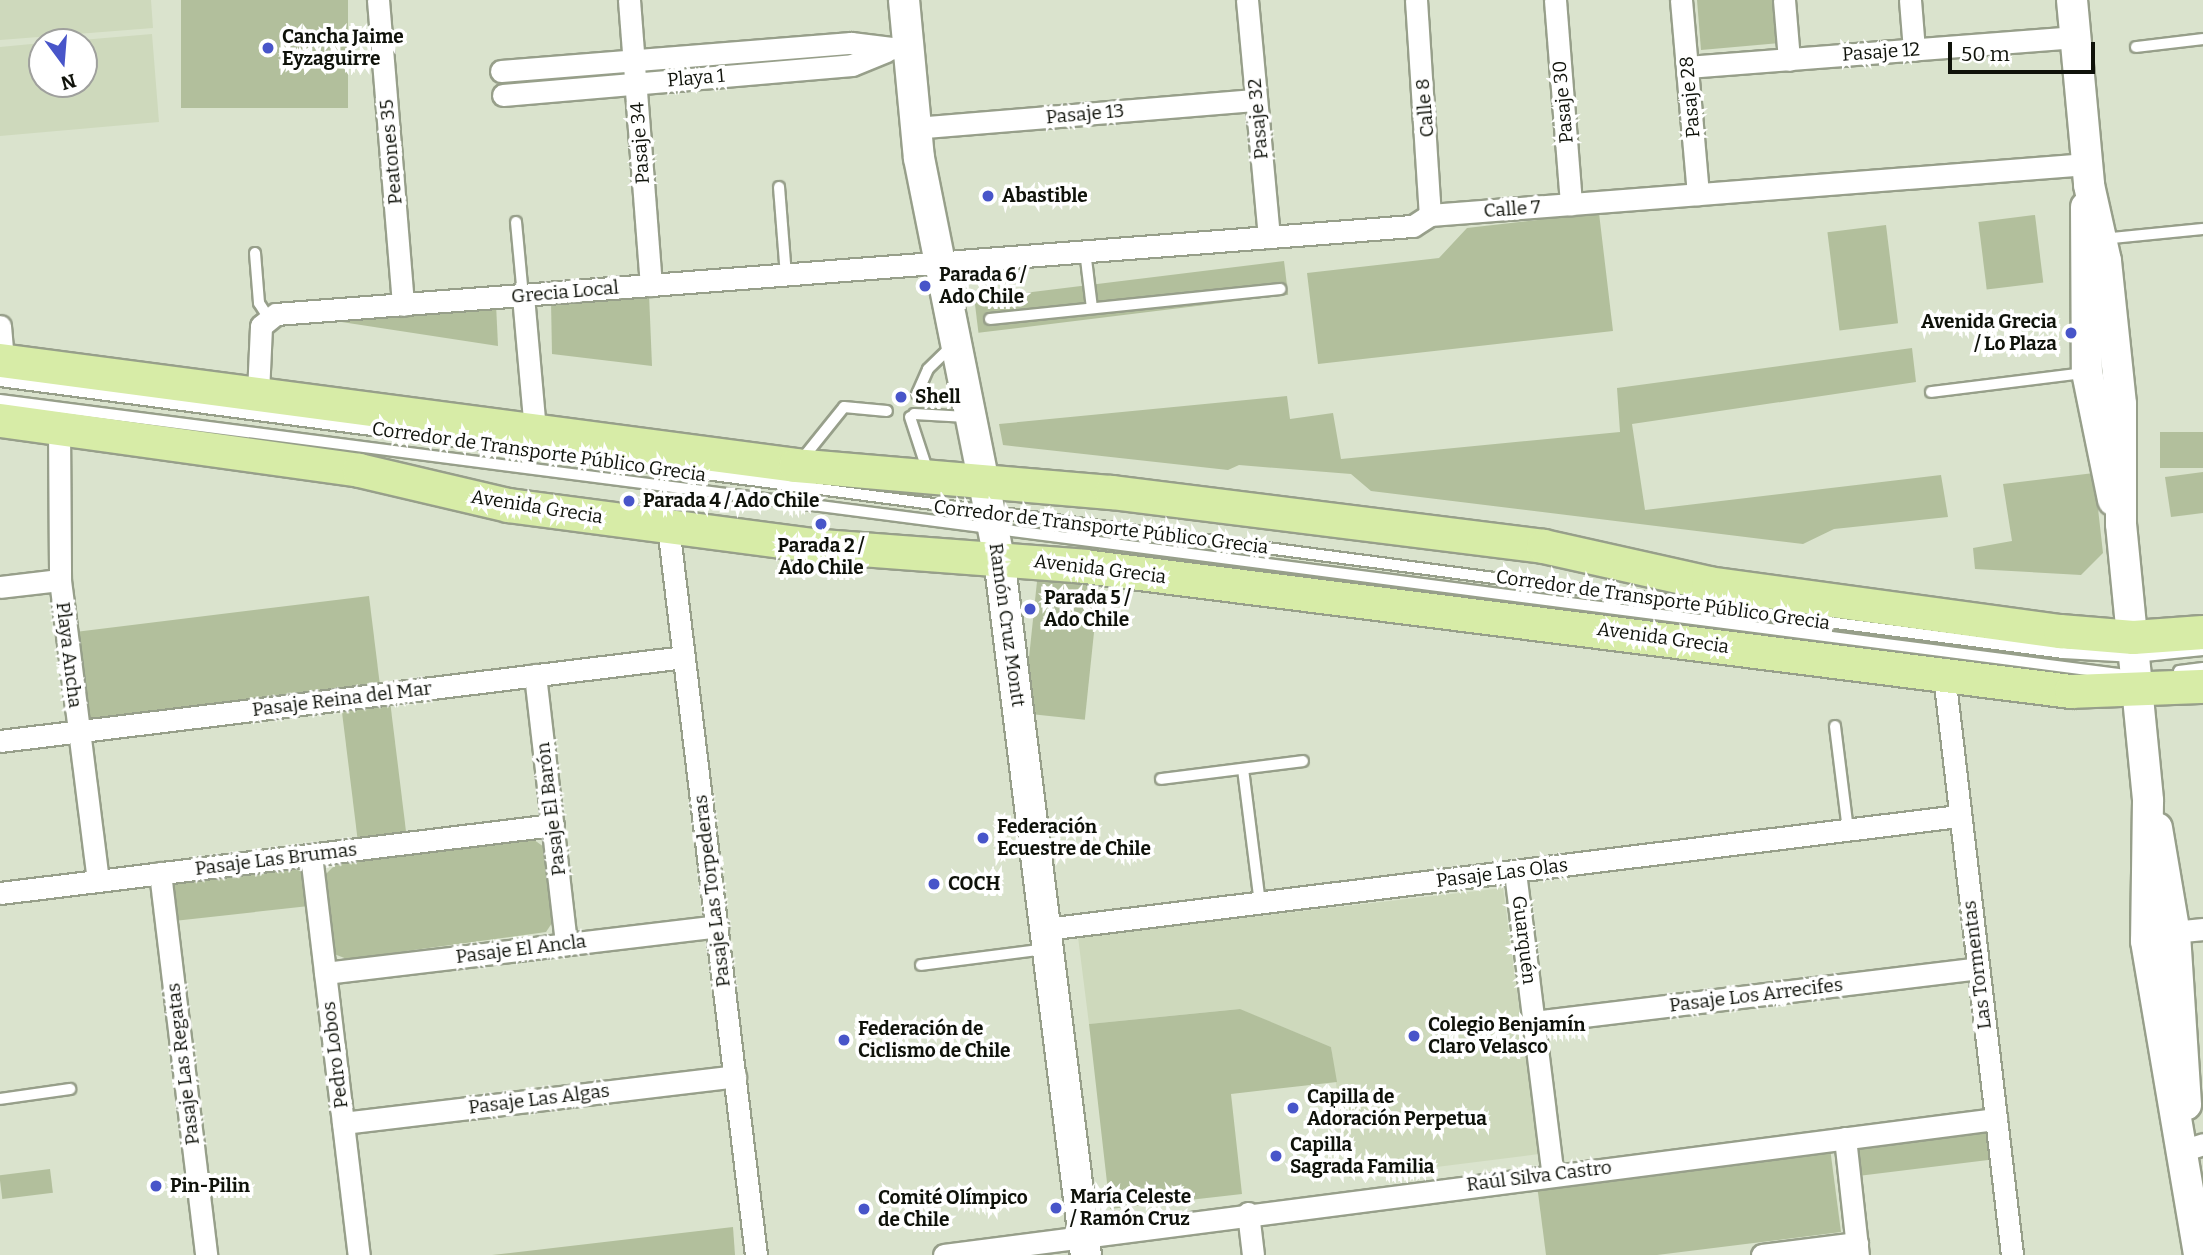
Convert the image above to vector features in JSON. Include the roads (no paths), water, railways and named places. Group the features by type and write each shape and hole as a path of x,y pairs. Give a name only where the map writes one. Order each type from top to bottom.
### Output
{"main road":[{"name":"Ramón Cruz Montt","path":"904,0 897,51 993,521 1085,1245"},
{"path":"2072,0 2088,174 2102,239 2117,358 2121,524 2148,801 2146,942 2163,970 2194,1147 2199,1255"},
{"path":"2088,174 2082,248 2086,365 2121,524"},
{"path":"2086,365 2102,352 2117,358"},
{"name":"Avenida Grecia","path":"1,367 258,393 931,481 993,521 1944,675 2136,666 2203,632"},
{"name":"Avenida Grecia","path":"0,420 359,470 508,505 889,553 993,521 1111,492 1543,547 1708,583 2136,666 2203,686"},
{"path":"2148,801 2189,932 2163,970"}],"street":[{"name":"Peatones 35","path":"378,0 403,305"},
{"name":"Pasaje 34","path":"629,0 651,285"},
{"path":"904,0 914,0"},
{"name":"Pasaje 32","path":"1247,0 1269,237"},
{"name":"Calle 8","path":"1416,0 1430,215"},
{"name":"Pasaje 30","path":"1555,0 1571,204"},
{"name":"Pasaje 28","path":"1681,0 1698,194"},
{"path":"1784,0 1789,60"},
{"path":"1910,0 1914,50"},
{"name":"Pasaje 12","path":"1687,67 2076,37"},
{"name":"Playa 1","path":"501,71 851,43 897,51"},
{"name":"Playa 1","path":"503,95 852,65 897,51"},
{"name":"Pasaje 13","path":"914,128 1256,100"},
{"name":"Calle 7","path":"941,262 1413,226 1430,215 1698,194 2088,174"},
{"name":"Grecia Local","path":"268,317 941,262"},
{"path":"523,296 536,431"},
{"path":"258,393 261,326 268,317"},
{"path":"0,326 1,367"},
{"name":"Playa Ancha","path":"59,427 60,580 98,881"},
{"name":"Pasaje Las Torpederas","path":"668,526 757,1255"},
{"path":"0,587 60,580"},
{"name":"Pasaje Reina del Mar","path":"0,741 684,657"},
{"name":"Pasaje El Barón","path":"535,675 566,943"},
{"name":"Las Tormentas","path":"1944,675 2012,1255"},
{"name":"Pasaje Las Olas","path":"1047,939 1260,903 1959,817"},
{"name":"Pasaje Las Brumas","path":"0,893 553,825"},
{"name":"Pedro Lobos","path":"311,855 359,1255"},
{"name":"Guarquén","path":"1515,872 1553,1175"},
{"name":"Pasaje Las Regatas","path":"160,873 206,1255"},
{"name":"Pasaje El Ancla","path":"325,973 717,926"},
{"path":"2146,942 2189,932"},
{"name":"Pasaje Los Arrecifes","path":"1534,1022 1977,968"},
{"name":"Pasaje Las Algas","path":"343,1123 735,1076"},
{"name":"Raúl Silva Castro","path":"944,1255 1085,1245 1248,1213 1996,1119"},
{"path":"1762,1255 1858,1249 1844,1138"},
{"path":"1248,1213 1252,1255"}],"lane":[{"path":"2136,47 2203,39"},
{"path":"779,187 786,275"},
{"path":"516,222 523,296"},
{"path":"2102,239 2203,229"},
{"path":"1085,251 1092,308"},
{"path":"255,253 259,303 268,317"},
{"path":"990,318 1280,289"},
{"path":"917,394 928,369 957,341"},
{"path":"1931,393 2086,365"},
{"name":"Corredor de Transporte Público Grecia","path":"1,367 993,521"},
{"name":"Corredor de Transporte Público Grecia","path":"0,400 993,521 2136,666 2203,668"},
{"path":"795,465 822,441 844,407 887,411"},
{"path":"931,481 912,415 973,418"},
{"name":"Corredor de Transporte Público Grecia","path":"2136,666 2203,650"},
{"path":"1835,726 1848,830"},
{"path":"1161,779 1303,761"},
{"path":"1243,768 1260,903"},
{"path":"921,965 1047,939"},
{"path":"0,1099 70,1089"}],"place":[{"name":"Cancha Jaime Eyzaguirre","path":"268,48"},
{"name":"Abastible","path":"988,196"},
{"name":"Parada 6 / Ado Chile","path":"925,286"},
{"name":"Avenida Grecia / Lo Plaza","path":"2071,333"},
{"name":"Shell","path":"901,397"},
{"name":"Parada 4 / Ado Chile","path":"629,501"},
{"name":"Parada 2 / Ado Chile","path":"821,524"},
{"name":"Parada 5 / Ado Chile","path":"1030,609"},
{"name":"Federación Ecuestre de Chile","path":"983,838"},
{"name":"COCH","path":"934,884"},
{"name":"Colegio Benjamín Claro Velasco","path":"1414,1036"},
{"name":"Federación de Ciclismo de Chile","path":"844,1040"},
{"name":"Capilla de Adoración Perpetua","path":"1293,1108"},
{"name":"Capilla Sagrada Familia","path":"1276,1156"},
{"name":"Pin-Pilin","path":"156,1186"},
{"name":"María Celeste / Ramón Cruz","path":"1056,1208"},
{"name":"Comité Olímpico de Chile","path":"864,1209"}]}
